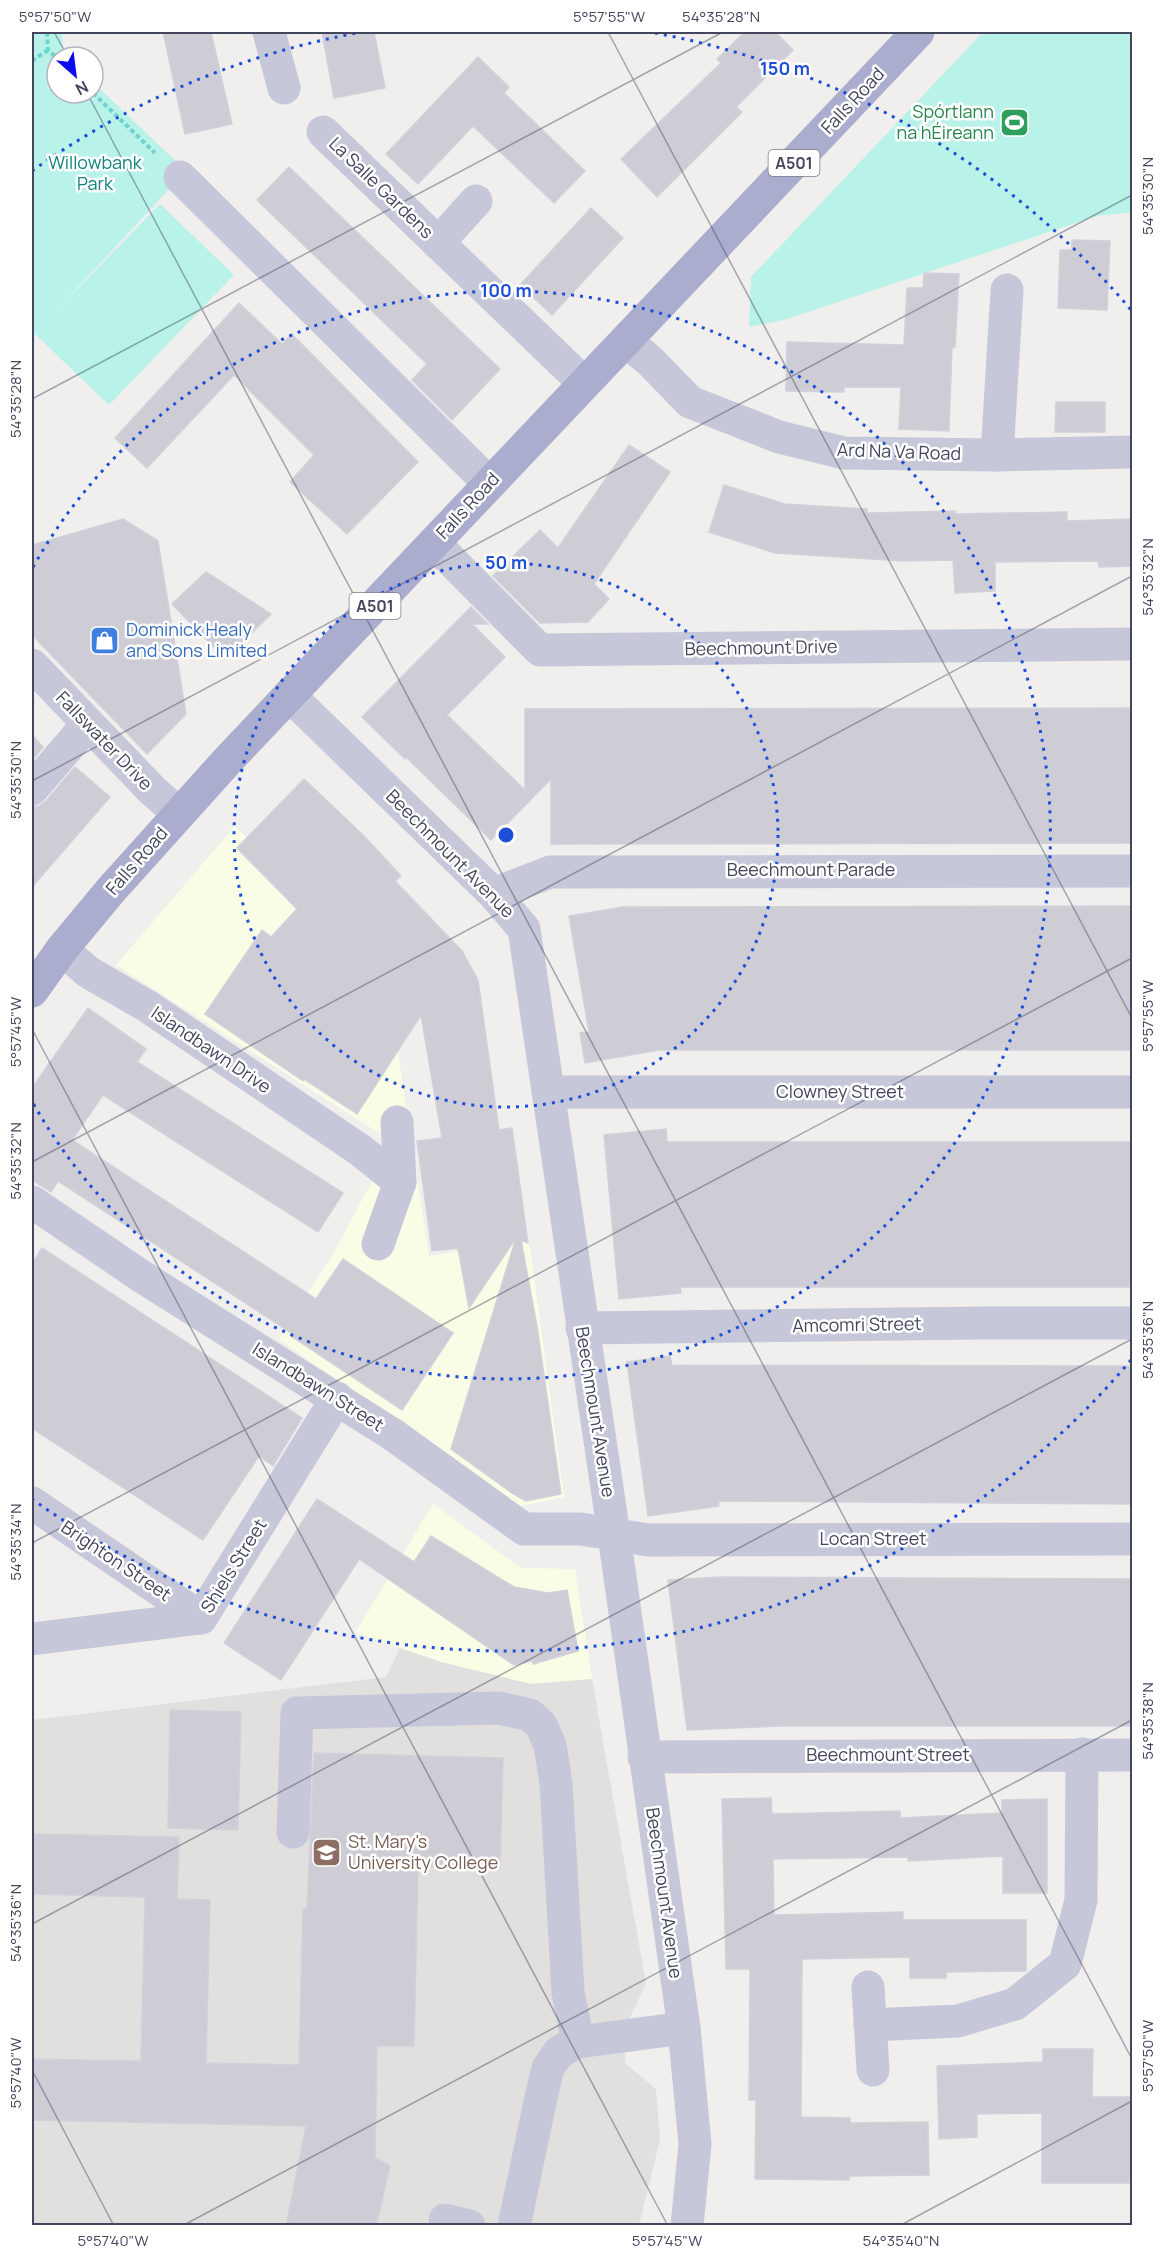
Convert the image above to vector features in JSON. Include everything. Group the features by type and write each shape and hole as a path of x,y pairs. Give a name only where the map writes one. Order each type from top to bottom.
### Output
{"main road":[{"name":"Falls Road","path":"33,985 179,814 289,695 918,32"}],"street":[{"path":"269,32 284,88"},
{"name":"La Salle Gardens","path":"323,132 584,383"},
{"path":"180,177 489,483"},
{"name":"La Salle Gardens","path":"438,243 476,201"},
{"path":"997,455 1007,290"},
{"name":"Ard Na Va Road","path":"626,341 650,361 690,402 778,437 844,453 997,455 1132,452"},
{"name":"Beechmount Drive","path":"434,543 540,650 1132,644"},
{"name":"Fallswater Drive","path":"32,665 87,725 179,814"},
{"name":"Beechmount Avenue","path":"289,695 494,894 524,929 684,2028 694,2144 687,2226"},
{"path":"32,789 87,725"},
{"name":"Beechmount Parade","path":"494,894 550,872 1132,871"},
{"name":"Islandbawn Drive","path":"62,949 88,972 147,1006 360,1150 400,1182"},
{"name":"Clowney Street","path":"548,1092 1132,1092"},
{"path":"378,1244 400,1182 397,1122"},
{"name":"Islandbawn Street","path":"32,1202 141,1276 392,1434 524,1529 581,1529 614,1535"},
{"name":"Amcomri Street","path":"582,1328 1132,1323"},
{"name":"Shiels Street","path":"32,1639 201,1618 337,1398"},
{"name":"Brighton Street","path":"32,1503 201,1618"},
{"name":"Locan Street","path":"614,1535 648,1540 1132,1539"},
{"path":"293,1832 297,1713 499,1708 530,1715 541,1725 550,1745 556,1783 568,1992 578,2042"},
{"path":"870,2025 958,2021 1004,2008 1015,2004 1065,1964 1081,1900 1082,1754"},
{"name":"Beechmount Street","path":"644,1757 1132,1755"},
{"path":"868,1987 873,2070"},
{"path":"514,2226 548,2068 559,2052 578,2042 684,2028"}],"path":[{"path":"32,61 45,52"},
{"path":"105,105 180,177"}],"shaded area":[{"path":"235,826 386,974 429,1256 529,1241 564,1497 517,1507 279,1339 333,1254 393,1142 116,965"},
{"path":"433,1504 521,1568 575,1569 592,1679 531,1684 441,1662 355,1633"},
{"name":"St. Mary's University College","path":"400,1648 441,1662 531,1684 592,1679 646,1984 626,2026 625,2063 656,2089 660,2140 639,2225 32,2225 32,1720 386,1677"}],"green space":[{"name":"Willowbank Park","path":"32,32 62,32 63,45 45,45 45,105 105,105 105,93 186,171 51,316 160,204 234,275 109,405 35,334 32,337"},
{"name":"Spórtlann na hÉireann","path":"983,32 1132,32 1132,212 1097,216 784,320 749,327 751,277"}],"building":[{"path":"163,32 211,32 232,124 185,134"},
{"path":"322,32 374,32 385,88 334,98"},
{"path":"745,32 775,32 793,50 736,107 742,112 657,197 621,159 721,63 717,59"},
{"path":"478,57 509,87 504,93 585,171 554,203 473,126 418,184 386,154"},
{"path":"289,167 500,369 452,420 412,380 427,364 257,200"},
{"path":"591,208 623,238 552,315 520,285"},
{"path":"1072,240 1110,241 1107,310 1058,308 1060,250 1072,250"},
{"path":"924,273 959,274 955,347 952,347 949,431 899,429 901,387 844,387 844,392 786,391 787,342 904,345 907,288 923,288"},
{"path":"239,303 282,344 292,334 418,462 347,534 290,482 314,455 234,375 147,468 115,438"},
{"path":"1056,402 1105,402 1105,432 1055,432"},
{"path":"629,445 670,472 594,584 609,599 588,622 540,623 493,576 540,530 558,548"},
{"path":"724,485 785,504 867,509 867,513 1067,512 1067,521 1132,519 1132,566 1099,567 1098,561 995,562 995,591 955,593 953,560 903,561 775,553 709,532"},
{"name":"Dominick Healy and Sons Limited","path":"123,519 158,541 186,714 147,754 32,635 32,545"},
{"path":"206,572 271,614 225,659 172,604"},
{"path":"471,607 488,624 472,624 505,657 447,715 525,790 525,709 1132,708 1132,843 551,844 551,779 491,840 362,717"},
{"path":"32,735 43,747 32,761"},
{"path":"75,767 110,797 32,887 32,807 39,806 46,801"},
{"path":"304,779 364,836 401,876 395,881 462,951 478,980 499,1130 512,1128 528,1243 521,1240 537,1326 561,1494 526,1501 451,1449 516,1238 469,1308 458,1248 432,1251 417,1141 442,1138 421,1015 357,1114 304,1079 303,1081 205,1014 262,930 271,937 297,909 237,848"},
{"path":"1132,906 1132,1050 659,1050 585,1063 580,1033 589,1032 569,916 623,907"},
{"path":"88,1008 146,1049 137,1062 343,1193 318,1232 103,1095 72,1140 316,1299 343,1259 453,1333 402,1410 291,1336 293,1334 58,1181 51,1192 32,1180 32,1088"},
{"path":"666,1129 667,1142 1132,1142 1132,1287 680,1287 681,1293 619,1299 604,1135"},
{"path":"42,1248 302,1418 273,1466 259,1456 203,1540 32,1428 32,1264"},
{"path":"670,1356 672,1365 1132,1366 1132,1504 718,1501 719,1506 648,1516 627,1362"},
{"path":"317,1499 414,1562 431,1536 514,1587 548,1593 567,1590 578,1651 533,1664 532,1661 514,1665 359,1559 281,1680 224,1643"},
{"path":"721,1577 1132,1579 1132,1726 781,1726 687,1730 668,1580"},
{"path":"170,1710 241,1712 238,1830 168,1828"},
{"path":"314,1753 503,1758 500,1868 418,1866 414,2046 377,2046 375,2158 390,2166 376,2226 286,2226 306,2126 32,2120 32,2059 141,2061 145,1897 32,1894 32,1834 179,1837 177,1899 210,1900 206,2063 299,2065 303,1909 307,1909"},
{"path":"771,1798 772,1814 900,1811 900,1818 1002,1813 1002,1800 1047,1799 1047,1893 1003,1893 1003,1856 908,1861 908,1857 773,1859 774,1915 903,1912 903,1920 1026,1920 1026,1971 946,1972 946,1978 910,1978 910,1957 802,1959 801,2117 850,2118 850,2123 928,2122 929,2175 849,2176 849,2180 755,2179 756,2100 749,2100 750,1969 726,1969 722,1799"},
{"path":"1043,2049 1093,2049 1092,2097 1132,2097 1132,2183 1042,2183 1042,2113 977,2114 977,2137 939,2139 937,2066 1043,2062"}],"place":[{"name":"Spórtlann na hÉireann","path":"1015,122"},
{"name":"Dominick Healy and Sons Limited","path":"105,640"},
{"name":"St. Mary's University College","path":"327,1852"}]}
